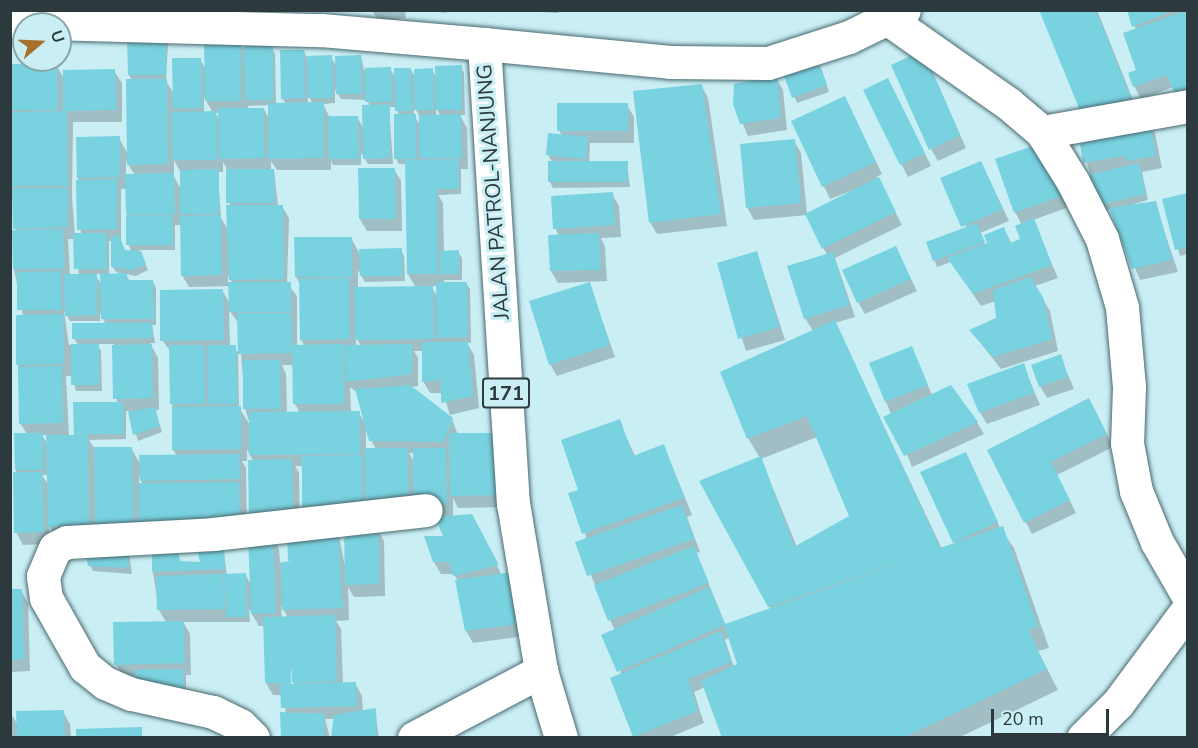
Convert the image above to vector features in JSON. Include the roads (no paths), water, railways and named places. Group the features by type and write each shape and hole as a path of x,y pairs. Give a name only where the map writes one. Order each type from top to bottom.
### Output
{"street":[{"path":"484,44 670,62 768,63 809,52 896,15 1042,132 1102,239 1122,306 1129,387 1127,443 1136,491 1157,542 1188,596"},
{"name":"JALAN PATROL-NANJUNG","path":"10,22 155,18 484,44 513,503 541,671 561,738"},
{"path":"1042,132 1188,106"},
{"path":"253,738 240,725 213,712 131,694 105,683 85,667 46,598 43,576 55,548 66,542 213,534 426,510"},
{"path":"1083,738 1118,703 1188,609"},
{"path":"414,738 541,671"}]}
